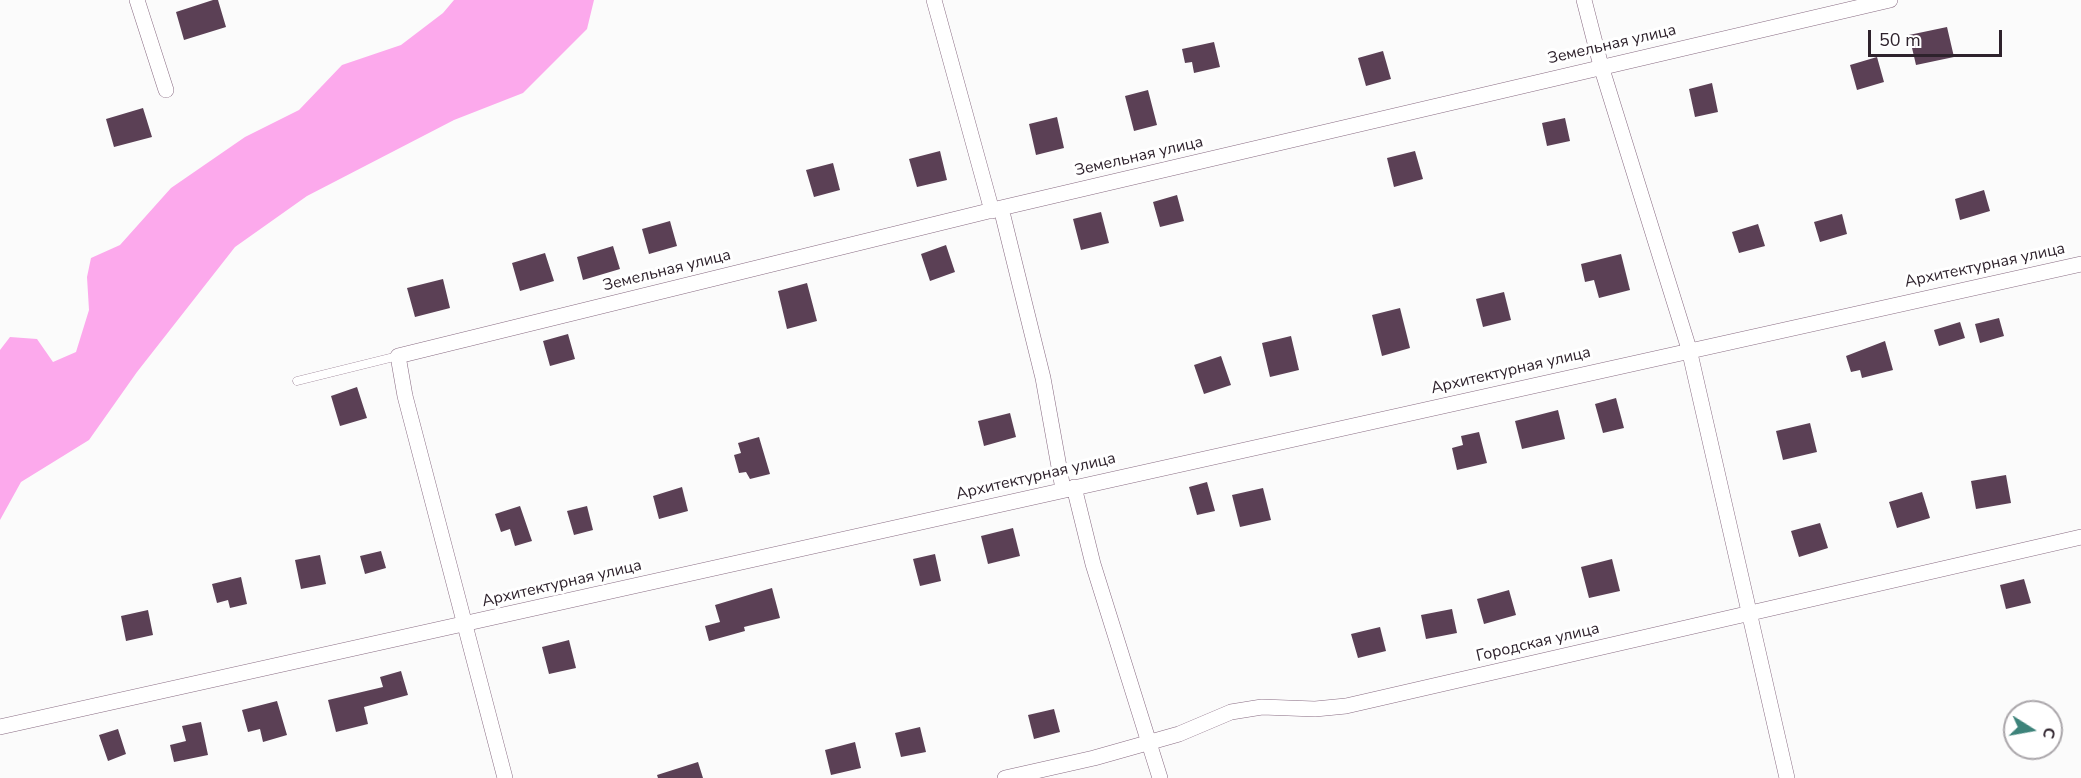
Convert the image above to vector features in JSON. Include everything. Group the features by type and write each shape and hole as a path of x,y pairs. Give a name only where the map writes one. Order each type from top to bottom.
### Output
{"street":[{"path":"137,0 166,90"},
{"path":"934,0 1046,389 1068,488 1094,564 1160,778"},
{"path":"1584,0 1601,66 1689,349 1747,612 1787,778"},
{"name":"Земельная улица","path":"398,356 996,210 1601,66 1890,0"},
{"name":"Архитектурная улица","path":"0,727 1689,349 2081,264"},
{"path":"398,356 405,396 505,778"},
{"name":"Городская улица","path":"1005,778 1094,758 1148,740 1179,734 1231,712 1262,707 1315,709 1346,706 2081,537"}],"lane":[{"path":"297,381 398,356"}],"shaded area":[{"path":"454,0 594,0 587,29 523,93 454,120 307,196 235,247 137,372 89,440 21,482 0,520 0,350 10,337 37,339 53,362 76,352 89,310 87,277 91,258 120,245 171,188 245,137 299,110 342,65 401,45 443,13"}],"building":[{"path":"218,0 226,27 184,40 176,12"},
{"path":"1947,27 1954,57 1916,65 1909,35"},
{"path":"1214,42 1220,67 1194,73 1192,62 1185,63 1182,49"},
{"path":"1383,51 1391,79 1366,86 1358,58"},
{"path":"1877,57 1884,82 1857,90 1850,65"},
{"path":"1712,83 1718,112 1695,117 1689,89"},
{"path":"1148,90 1157,125 1134,131 1125,96"},
{"path":"143,108 152,137 114,147 106,119"},
{"path":"1057,117 1064,148 1036,155 1029,124"},
{"path":"1565,118 1570,141 1547,146 1542,123"},
{"path":"940,151 947,180 917,187 909,159"},
{"path":"1415,151 1423,179 1394,187 1387,158"},
{"path":"833,163 840,190 814,197 806,170"},
{"path":"1984,190 1990,211 1960,220 1955,199"},
{"path":"1177,195 1184,221 1160,227 1153,202"},
{"path":"1101,212 1109,243 1081,250 1073,219"},
{"path":"1842,214 1847,234 1820,242 1814,222"},
{"path":"670,221 677,246 649,254 642,229"},
{"path":"1758,224 1765,246 1739,253 1732,232"},
{"path":"946,245 955,272 930,281 921,254"},
{"path":"613,246 620,269 583,280 577,257"},
{"path":"545,253 554,281 520,291 512,263"},
{"path":"1621,254 1630,290 1599,298 1594,280 1585,282 1581,264"},
{"path":"443,279 450,308 415,317 407,288"},
{"path":"807,283 817,321 787,329 778,291"},
{"path":"1504,292 1511,320 1483,327 1476,299"},
{"path":"1400,308 1410,348 1382,356 1372,315"},
{"path":"1999,318 2004,336 1980,343 1975,324"},
{"path":"1960,322 1965,338 1939,346 1934,330"},
{"path":"568,334 575,359 550,366 543,341"},
{"path":"1291,336 1299,370 1270,377 1262,343"},
{"path":"1885,341 1893,370 1862,378 1860,370 1851,372 1846,356"},
{"path":"1221,356 1231,385 1204,394 1194,365"},
{"path":"357,387 367,418 340,426 331,396"},
{"path":"1616,398 1624,428 1603,433 1595,404"},
{"path":"1558,410 1565,439 1522,449 1515,421"},
{"path":"1010,413 1016,437 984,446 978,421"},
{"path":"1810,423 1817,452 1783,460 1776,431"},
{"path":"1479,432 1487,463 1457,470 1452,448 1463,445 1461,436"},
{"path":"759,437 770,474 750,479 746,472 739,473 734,455 741,453 738,443"},
{"path":"2006,475 2011,503 1976,509 1971,481"},
{"path":"1207,482 1215,511 1197,515 1189,487"},
{"path":"682,487 688,511 659,519 653,496"},
{"path":"1263,488 1271,520 1240,527 1232,495"},
{"path":"1922,492 1930,518 1897,528 1889,502"},
{"path":"520,506 532,541 515,546 510,529 501,532 495,514"},
{"path":"587,506 593,530 574,535 567,511"},
{"path":"1820,523 1828,548 1799,557 1791,531"},
{"path":"1013,528 1020,556 988,564 981,536"},
{"path":"381,551 386,568 365,574 360,556"},
{"path":"935,554 941,581 920,586 913,559"},
{"path":"320,555 326,584 301,589 295,560"},
{"path":"1612,559 1620,591 1589,598 1581,567"},
{"path":"241,577 247,604 230,608 228,600 217,603 212,584"},
{"path":"2024,579 2031,603 2006,609 2000,585"},
{"path":"772,588 780,618 744,627 745,631 709,641 705,626 720,622 715,605"},
{"path":"1509,590 1516,615 1484,624 1477,599"},
{"path":"1452,609 1457,633 1426,639 1421,615"},
{"path":"148,610 153,635 126,641 121,616"},
{"path":"1380,627 1386,651 1358,658 1351,634"},
{"path":"569,640 576,668 549,674 542,647"},
{"path":"401,671 408,695 364,707 368,724 336,732 328,700 383,687 380,677"},
{"path":"277,701 287,735 263,742 260,729 248,732 242,710"},
{"path":"1054,709 1060,732 1034,739 1028,715"},
{"path":"201,722 208,755 174,762 170,745 186,741 182,726"},
{"path":"920,727 926,752 901,757 895,733"},
{"path":"118,729 126,754 108,761 99,735"},
{"path":"855,742 861,768 831,775 825,750"},
{"path":"698,762 703,778 658,778 657,775"}]}
